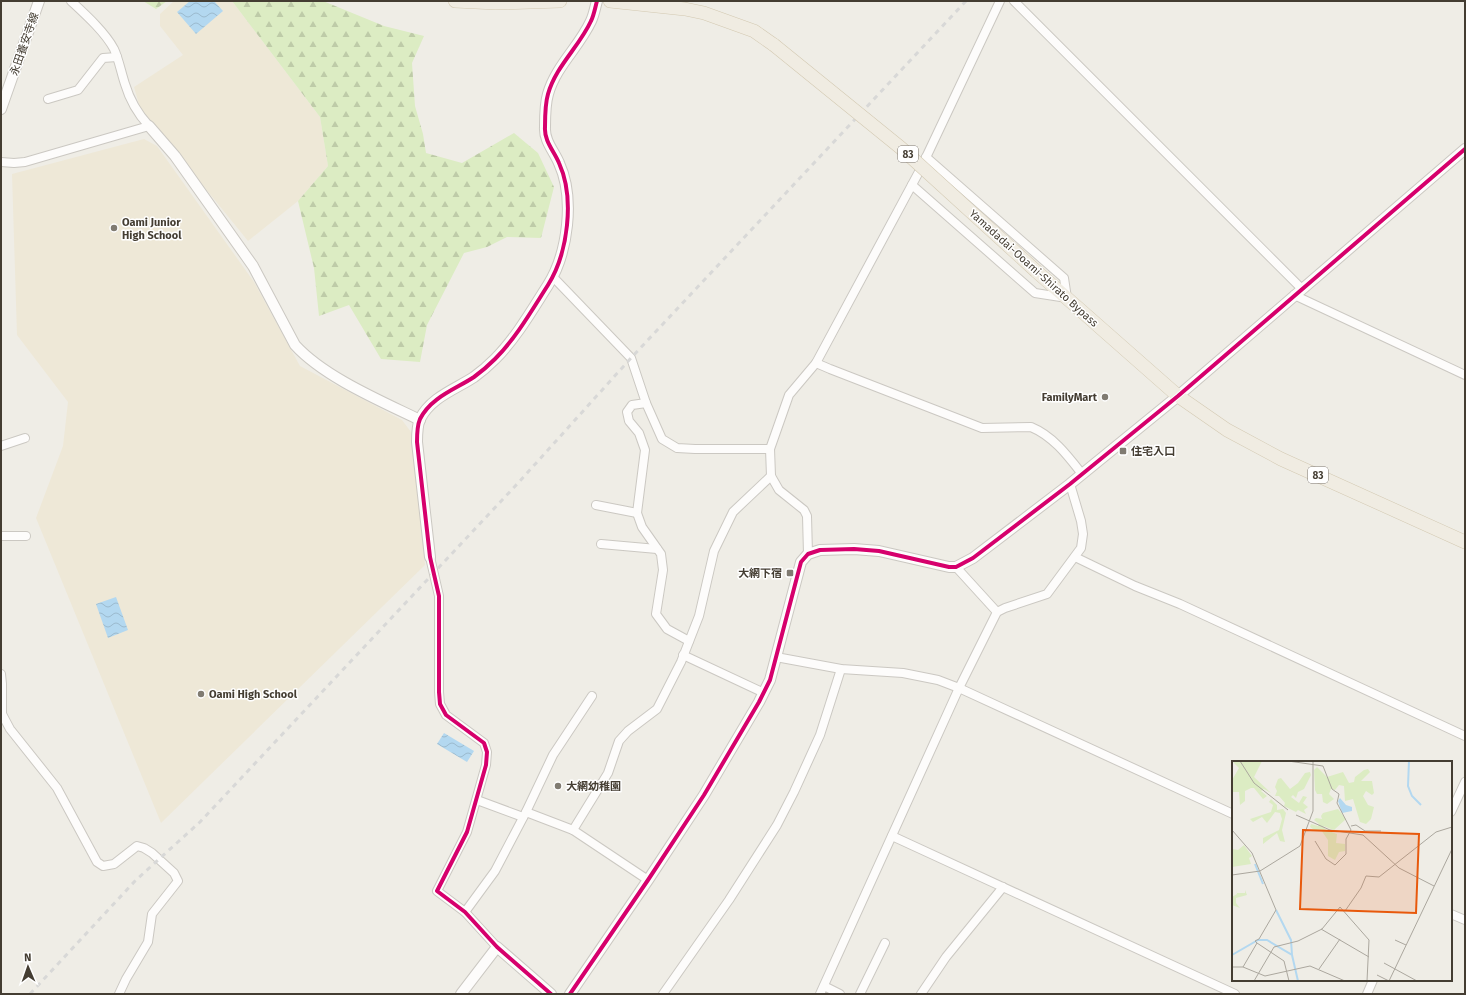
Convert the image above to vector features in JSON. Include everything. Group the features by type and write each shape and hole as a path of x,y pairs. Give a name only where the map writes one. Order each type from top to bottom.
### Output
{"main road":[{"path":"455,1 496,3 560,1"},
{"name":"Yamadadai-Ooami-Shirato Bypass","path":"610,1 685,9 704,13 754,31 774,45 901,148 1066,298 1178,396 1227,430 1281,459 1465,542"}],"street":[{"name":"永田養安寺線","path":"1,109 39,1"},
{"path":"71,1 91,20 113,48 136,111 175,156 253,266 296,344 302,352 325,369 372,398 420,420"},
{"path":"551,994 497,947 465,912 437,891 467,832 486,765 487,752 484,743 446,715 440,704 439,596 430,557 417,431 420,420 426,410 434,402 475,376 495,359 512,339 552,277 564,246 567,222 567,191 559,163 548,144 544,129 548,94 558,72 592,21 597,1"},
{"path":"808,554 807,516 804,510 779,490 771,476 770,449 789,395 816,363 912,185 1000,1"},
{"path":"1014,1 1302,288"},
{"path":"48,99 78,90 103,58 117,57"},
{"path":"1,162 25,162 149,126"},
{"path":"570,994 704,795 764,694 770,680 801,562 808,554 820,550 854,549 879,551 949,567 956,567 973,558 1070,484 1178,396 1465,149"},
{"path":"912,185 1035,293 1066,298 1064,278 926,157"},
{"path":"552,277 631,358 646,403 662,439 677,448 770,449"},
{"path":"1294,296 1465,375"},
{"path":"816,363 982,428 1031,427 1039,430 1061,448 1082,474"},
{"path":"646,403 632,405 627,412 629,421 639,433 645,450 637,512 642,527 660,554 663,570 656,614 667,629 689,641"},
{"path":"1,446 25,438"},
{"path":"573,830 608,773 619,741 628,731 657,709 684,655 699,616 714,552 733,512 771,476"},
{"path":"840,994 822,990 959,688 997,612 1046,594 1081,548 1084,534 1070,484"},
{"path":"596,505 637,512"},
{"path":"1,536 26,536"},
{"path":"601,544 657,549"},
{"path":"1075,557 1135,586 1180,604 1465,736"},
{"path":"956,567 997,612"},
{"path":"684,655 764,694"},
{"path":"776,657 841,669 903,673 938,680 959,688 1232,814"},
{"path":"667,993 777,825 794,792 820,734 841,669"},
{"path":"1,674 2,714 10,729 57,788 97,862 103,866 114,864 136,846 144,848 174,873 178,881 152,914 148,942 119,994"},
{"path":"465,912 495,871 553,755 592,696"},
{"path":"1452,810 1465,782"},
{"path":"477,800 573,830 648,880"},
{"path":"892,836 1235,994"},
{"path":"921,994 946,957 1003,887"},
{"path":"1452,914 1465,920"},
{"path":"860,994 885,943"},
{"path":"461,994 497,947"},
{"path":"1367,994 1373,981"}],"shaded area":[{"path":"174,1 232,1 320,117 328,166 298,201 248,241 140,108 134,87 183,55 160,26 160,14"},
{"name":"Oami High School","path":"144,139 157,146 254,282 300,366 402,420 411,432 425,565 161,823 36,518 63,446 68,402 17,335 12,174"}],"green space":[{"path":"143,1 167,1 156,9"},
{"path":"232,1 323,1 384,26 424,36 412,63 415,106 423,134 426,153 462,163 514,133 538,153 554,187 541,238 507,237 487,247 464,253 427,325 420,362 381,359 349,305 319,316 314,268 298,201 328,166 320,117"}],"water":[{"path":"190,1 214,1 223,11 196,34 177,12"},
{"path":"116,597 128,630 108,638 96,604"},
{"path":"444,733 474,751 467,762 437,744"}],"railway":[{"path":"30,994 135,881 200,822 519,482 631,358 966,1"}],"cycle path":[{"path":"551,994 497,947 465,912 437,891 467,832 486,765 487,752 484,743 446,715 440,704 439,596 430,557 417,433 420,419 425,411 437,399 477,375 503,351 523,324 555,272 564,242 568,209 564,177 546,137 546,102 556,74 586,30 594,14 597,1"},
{"path":"570,994 704,795 759,702 770,680 801,562 808,554 820,550 854,549 879,551 949,567 956,567 973,558 1070,484 1178,396 1465,149"}],"place":[{"name":"Oami Junior High School","path":"114,228"},
{"name":"FamilyMart","path":"1105,397"},
{"name":"住宅入口","path":"1123,451"},
{"name":"大網下宿","path":"790,573"},
{"name":"Oami High School","path":"201,694"},
{"name":"大網幼稚園","path":"558,786"}]}
